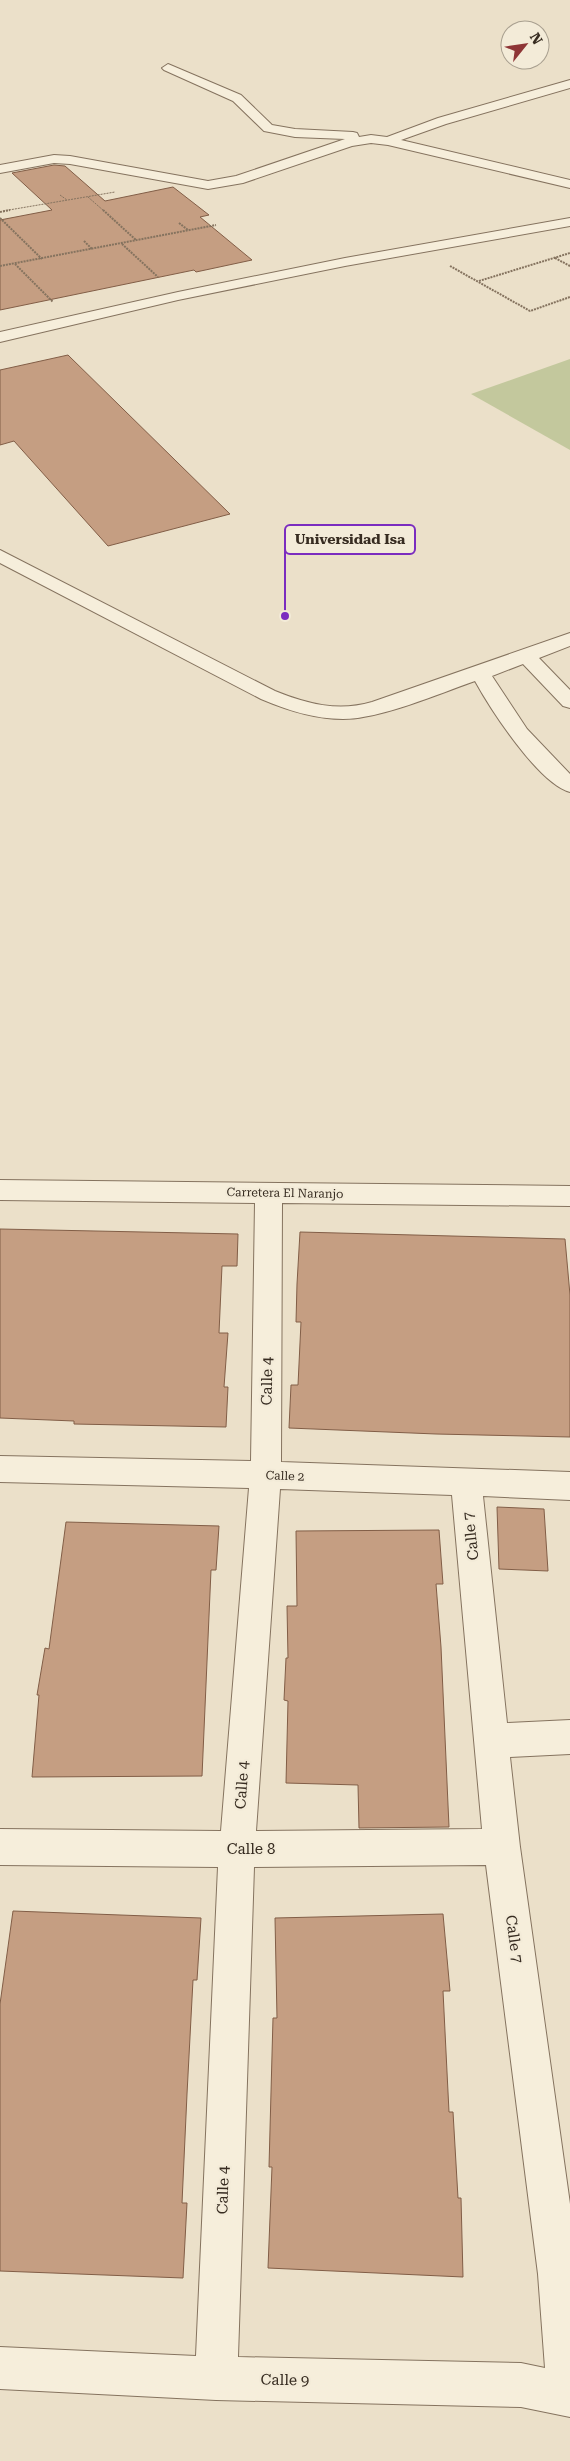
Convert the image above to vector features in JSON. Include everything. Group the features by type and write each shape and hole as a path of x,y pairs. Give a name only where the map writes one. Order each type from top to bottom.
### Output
{"street":[{"path":"168,68 237,98 268,128 295,133 346,134 361,140 388,141 570,184"},
{"path":"388,141 442,121 570,84"},
{"path":"0,169 54,159 70,160 208,185 238,180 361,140"},
{"path":"0,337 71,319 178,296 419,249 568,224"},
{"path":"0,556 268,695 316,711 344,713 370,709 481,674 570,639"},
{"path":"527,657 570,702"},
{"path":"481,674 494,697 538,755 570,785"},
{"name":"Carretera El Naranjo","path":"0,1190 570,1196"},
{"name":"Calle 4","path":"216,2378 237,1849 266,1475 269,1192"},
{"name":"Calle 2","path":"0,1469 266,1475 570,1486"},
{"name":"Calle 7","path":"466,1483 502,1847 564,2273 569,2394"},
{"path":"491,1741 570,1736"},
{"name":"Calle 8","path":"0,1847 237,1849 502,1847"},
{"name":"Calle 9","path":"0,2368 216,2378 521,2385 569,2394"}],"path":[{"path":"0,212 117,191"},
{"path":"60,195 66,200"},
{"path":"88,197 136,240"},
{"path":"35,206 39,210"},
{"path":"0,218 42,258"},
{"path":"179,223 189,231"},
{"path":"0,266 216,225"},
{"path":"180,232 184,235"},
{"path":"84,241 92,249"},
{"path":"121,243 178,296"},
{"path":"419,249 530,310 570,297"},
{"path":"75,252 78,255"},
{"path":"478,282 570,253"},
{"path":"554,258 570,266"},
{"path":"15,264 71,319"}],"green space":[{"path":"570,359 570,450 471,394"}],"building":[{"path":"54,165 65,166 105,201 173,187 209,215 200,217 252,260 0,310 0,220 52,210 12,173"},
{"path":"68,355 230,514 108,546 14,441 0,445 0,370"},
{"path":"0,1229 238,1234 237,1266 222,1266 219,1333 228,1333 224,1387 228,1387 226,1427 74,1424 74,1421 0,1418"},
{"path":"300,1232 565,1239 570,1295 570,1437 289,1428 291,1385 298,1385 301,1322 296,1322"},
{"path":"497,1507 544,1509 548,1571 499,1569"},
{"path":"66,1522 219,1526 216,1570 211,1570 202,1776 32,1777 39,1695 37,1695 45,1648 49,1649"},
{"path":"439,1530 443,1584 436,1584 441,1647 449,1827 359,1828 358,1785 286,1783 288,1701 284,1700 286,1658 288,1658 287,1606 297,1606 296,1531"},
{"path":"13,1911 201,1918 197,1980 193,1980 187,2094 182,2203 187,2203 183,2278 0,2271 0,2004"},
{"path":"443,1914 450,1991 443,1991 449,2112 453,2112 458,2198 461,2198 463,2277 268,2268 272,2167 269,2167 273,2018 277,2018 275,1918"}],"place":[{"name":"Universidad Isa","path":"285,616"}]}
